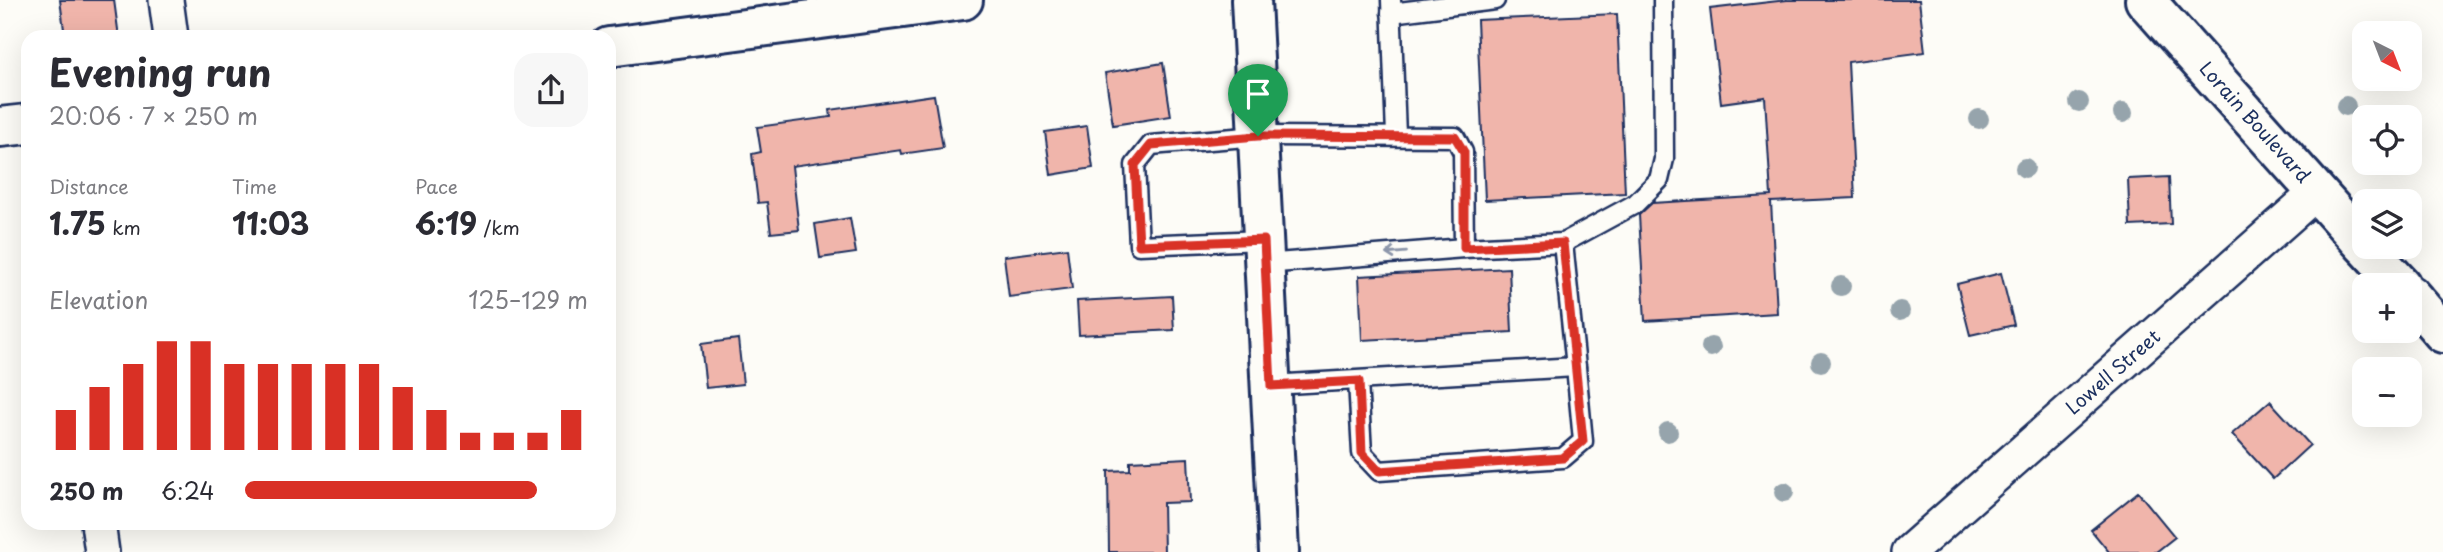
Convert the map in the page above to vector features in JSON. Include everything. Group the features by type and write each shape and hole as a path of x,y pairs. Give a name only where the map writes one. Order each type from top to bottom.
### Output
{"street":[{"path":"166,0 170,30"},
{"path":"616,46 963,0"},
{"path":"1251,0 1279,552"},
{"name":"Lorain Boulevard","path":"2145,0 2352,231"},
{"path":"0,127 21,125"},
{"name":"Lowell Street","path":"1909,552 2317,192"},
{"name":"Lorain Boulevard","path":"2377,259 2390,273"},
{"path":"2422,308 2443,332"},
{"path":"99,530 102,552"}],"lane":[{"path":"1396,136 1391,7 1501,0"},
{"path":"1464,248 1464,152 1455,137 1258,136 1151,145 1135,165 1139,245 1264,252 1464,248 1563,243 1635,204 1659,180 1664,159 1663,0"},
{"path":"1359,381 1362,453 1379,471 1563,458 1583,441 1563,243"},
{"path":"1271,386 1576,367"}],"building":[{"path":"60,0 114,0 118,30 64,30"},
{"path":"1787,0 1919,0 1925,52 1848,62 1855,198 1771,202 1777,313 1645,321 1639,215 1652,203 1771,196 1765,97 1721,103 1710,9"},
{"path":"1617,14 1625,193 1485,200 1477,20"},
{"path":"1163,63 1171,116 1113,125 1105,73"},
{"path":"934,95 943,148 902,154 901,150 792,166 799,230 771,233 767,202 758,203 752,154 761,152 757,127 831,117 830,110"},
{"path":"1087,126 1093,168 1051,175 1045,132"},
{"path":"2169,177 2171,224 2130,226 2128,179"},
{"path":"850,218 856,253 820,258 815,224"},
{"path":"1067,248 1072,289 1009,297 1004,256"},
{"path":"1509,268 1512,332 1362,340 1359,276"},
{"path":"2001,273 2014,325 1970,335 1957,284"},
{"path":"1172,296 1174,330 1079,335 1077,301"},
{"path":"738,339 743,384 706,388 701,344"},
{"path":"2270,401 2310,445 2273,479 2232,434"},
{"path":"1188,458 1190,502 1163,503 1164,552 1109,552 1108,471 1130,470 1130,461"},
{"path":"2138,492 2175,537 2156,552 2109,552 2091,530"}],"route":[{"path":"1258,136 1455,137 1464,152 1464,248 1563,243 1583,441 1563,458 1379,471 1362,453 1359,381 1271,386 1264,240 1139,245 1135,165 1151,145 1258,136"}]}
